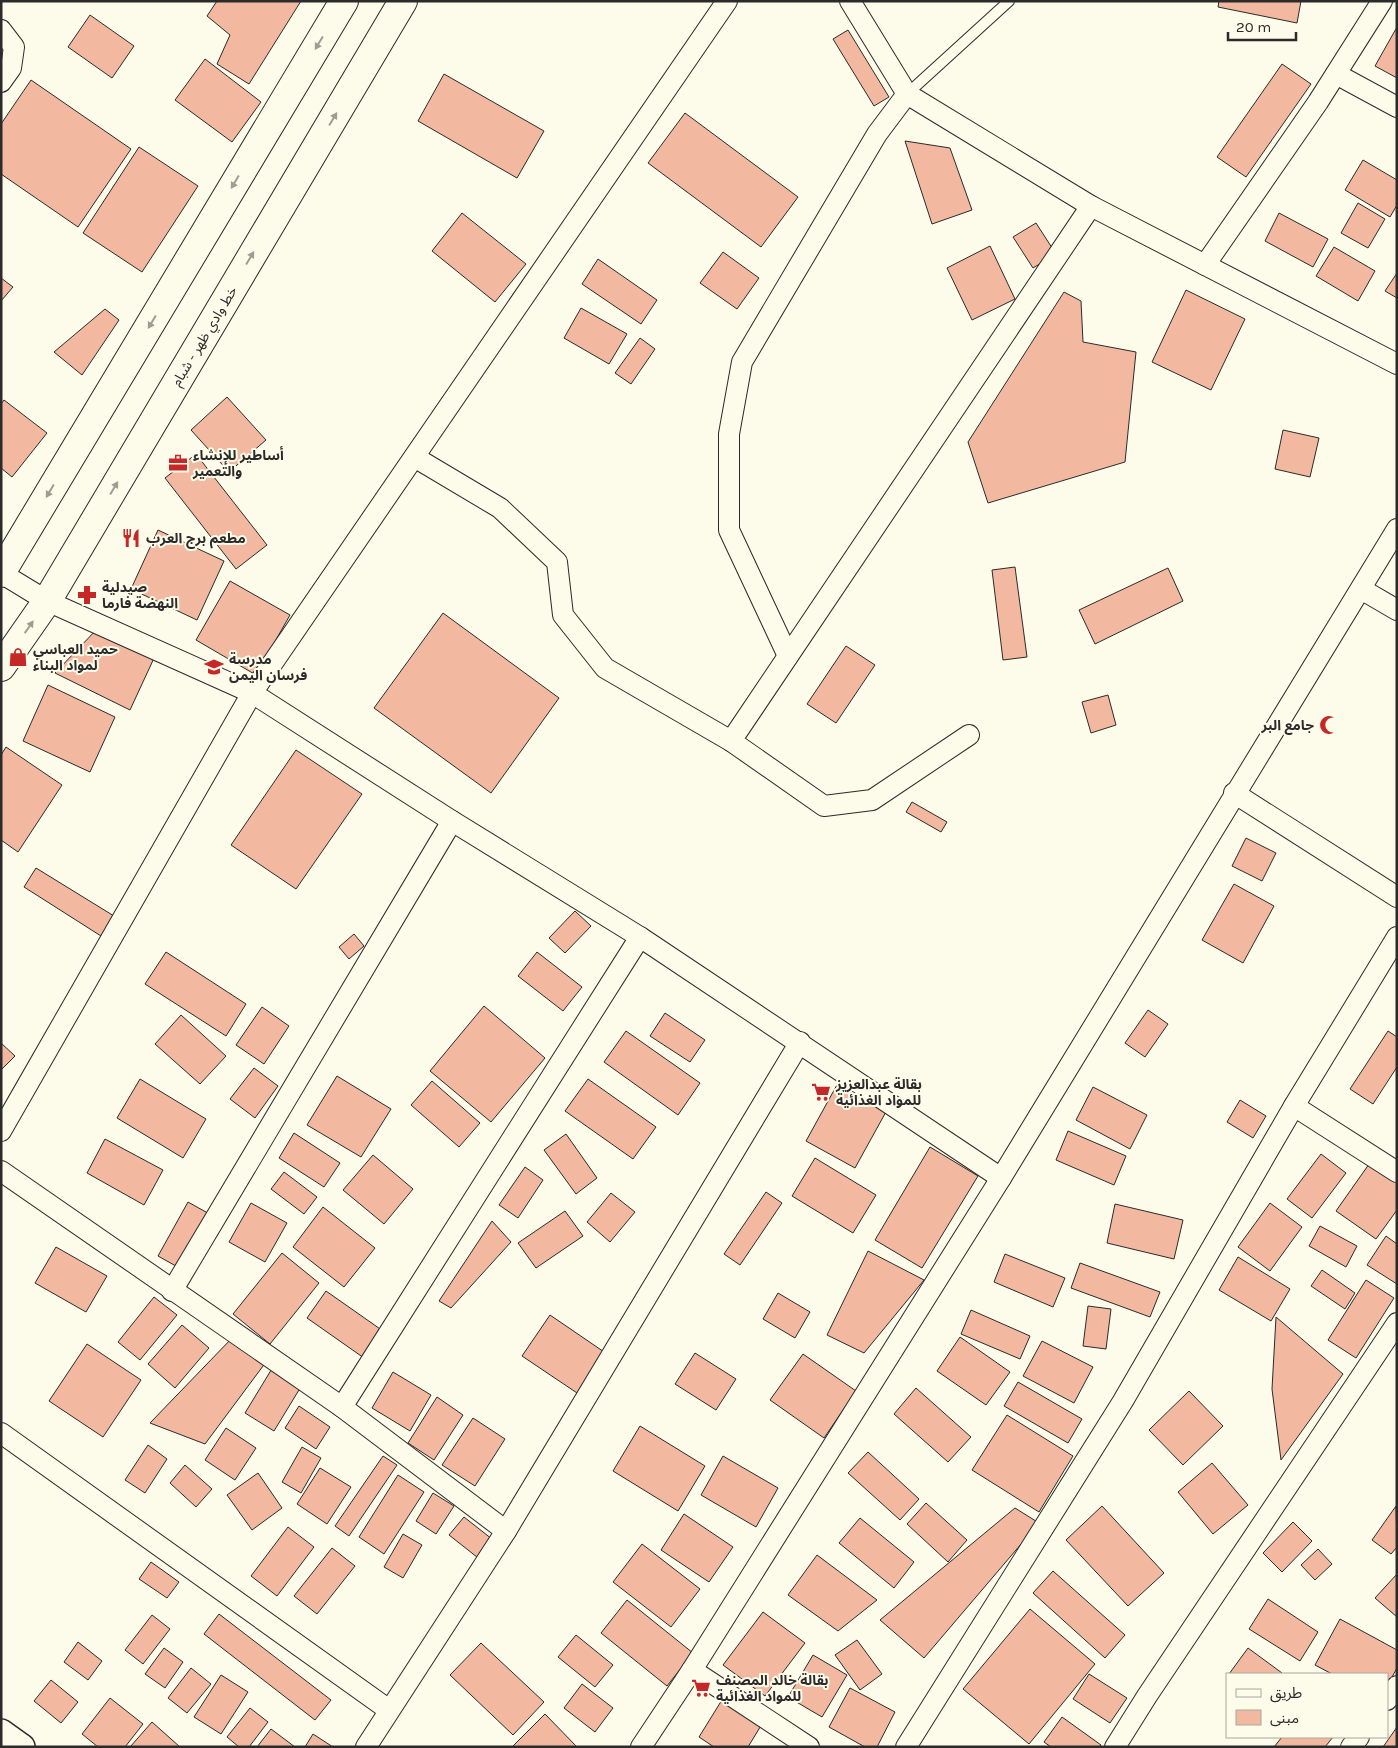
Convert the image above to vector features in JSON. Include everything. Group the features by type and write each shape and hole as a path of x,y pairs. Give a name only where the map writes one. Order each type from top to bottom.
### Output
{"main road":[{"path":"1,573 344,1"},
{"name":"خط وادي ظهر - شبام","path":"1,667 47,601 403,1"}],"street":[{"path":"1,1131 252,692 727,1"},
{"path":"850,1 907,94 1091,206 1397,364"},
{"path":"1205,265 1336,74 1382,1"},
{"path":"1,30 14,47 11,68 1,82"},
{"path":"1336,74 1397,107"},
{"path":"788,656 729,530 729,434 742,362 877,134 907,94"},
{"path":"731,741 1091,206"},
{"path":"421,460 500,508 557,562 563,615 605,668 731,741 824,806 872,800 969,736"},
{"path":"641,1747 692,1670 1002,1178 1234,793 1397,529"},
{"path":"1,573 47,601 252,692 452,821 640,937 1002,1178"},
{"path":"1361,589 1397,610"},
{"path":"1234,793 1397,897"},
{"path":"172,1291 452,821"},
{"path":"342,1408 640,937"},
{"path":"906,1747 1123,1401 1294,1106 1397,937"},
{"path":"366,1747 506,1532 800,1042"},
{"path":"1294,1106 1397,1172"},
{"path":"1,1171 342,1408 506,1532"},
{"path":"1115,1747 1397,1323"},
{"path":"1,1433 389,1710"},
{"path":"692,1670 810,1747"},
{"path":"1388,1699 1397,1686"},
{"path":"1,1732 22,1747"}],"lane":[{"path":"907,94 1009,1"}],"building":[{"path":"217,1 301,1 249,84 217,64 230,35 207,16"},
{"path":"1219,1 1301,1 1297,23 1218,7"},
{"path":"90,15 134,46 112,78 68,47"},
{"path":"1397,27 1397,78 1375,66"},
{"path":"848,30 889,97 874,106 833,39"},
{"path":"205,59 261,102 232,142 175,100"},
{"path":"1282,64 1311,84 1246,177 1217,157"},
{"path":"444,74 544,131 517,178 418,121"},
{"path":"31,80 131,149 78,227 1,174 1,124"},
{"path":"685,113 798,197 761,247 648,163"},
{"path":"905,141 950,148 972,210 932,224"},
{"path":"139,147 198,186 142,272 83,233"},
{"path":"1363,160 1397,180 1397,205 1390,217 1345,190"},
{"path":"1358,203 1385,219 1368,248 1341,233"},
{"path":"462,213 526,264 495,302 432,251"},
{"path":"1279,213 1328,239 1313,267 1265,241"},
{"path":"1036,223 1056,254 1033,268 1013,237"},
{"path":"990,246 1015,299 972,320 947,268"},
{"path":"1334,247 1375,271 1358,301 1316,276"},
{"path":"723,252 759,278 737,309 700,283"},
{"path":"598,259 657,300 641,324 582,284"},
{"path":"1397,273 1397,298 1385,291"},
{"path":"1,278 13,287 1,301"},
{"path":"1186,290 1245,319 1211,390 1152,362"},
{"path":"1064,292 1081,301 1083,342 1136,352 1125,462 988,503 968,442"},
{"path":"581,308 627,334 609,364 564,338"},
{"path":"105,309 119,320 82,375 54,352"},
{"path":"640,338 655,349 631,384 615,373"},
{"path":"227,397 266,440 229,472 191,430"},
{"path":"4,400 47,433 12,477 1,468 1,404"},
{"path":"1283,430 1319,438 1310,477 1275,469"},
{"path":"196,454 267,545 236,569 165,478"},
{"path":"158,530 224,561 197,620 131,589"},
{"path":"1015,567 1027,657 1003,660 992,570"},
{"path":"1168,568 1183,601 1095,644 1079,610"},
{"path":"230,581 290,615 256,675 196,640"},
{"path":"443,613 559,698 491,793 374,708"},
{"path":"98,628 155,656 130,710 55,673"},
{"path":"846,646 875,665 836,723 807,704"},
{"path":"48,685 115,717 90,772 23,741"},
{"path":"1108,695 1116,725 1091,733 1082,702"},
{"path":"6,747 62,785 18,852 1,840 1,755"},
{"path":"296,750 362,794 296,889 231,845"},
{"path":"912,802 947,822 941,832 906,812"},
{"path":"1246,838 1276,853 1262,881 1232,866"},
{"path":"36,868 114,916 101,936 24,887"},
{"path":"1234,884 1274,906 1243,963 1202,940"},
{"path":"575,911 591,926 565,953 549,938"},
{"path":"354,934 364,946 349,959 339,947"},
{"path":"166,952 246,1004 226,1036 145,984"},
{"path":"537,952 582,987 563,1011 518,976"},
{"path":"484,1006 545,1058 491,1122 430,1071"},
{"path":"262,1007 289,1026 264,1064 236,1045"},
{"path":"1148,1010 1168,1024 1145,1057 1125,1043"},
{"path":"665,1013 705,1040 690,1062 650,1036"},
{"path":"181,1015 226,1056 200,1084 155,1044"},
{"path":"626,1031 700,1083 678,1115 604,1062"},
{"path":"1388,1031 1397,1037 1397,1067 1373,1104 1350,1089"},
{"path":"1,1043 15,1056 1,1070"},
{"path":"254,1068 278,1086 255,1118 230,1099"},
{"path":"337,1076 391,1109 361,1157 307,1125"},
{"path":"140,1079 206,1119 183,1158 117,1118"},
{"path":"588,1079 656,1127 633,1159 565,1111"},
{"path":"432,1081 480,1123 459,1147 411,1105"},
{"path":"838,1083 887,1110 855,1168 806,1141"},
{"path":"1093,1087 1147,1115 1130,1149 1076,1120"},
{"path":"1240,1100 1266,1116 1253,1138 1227,1122"},
{"path":"1068,1131 1126,1156 1114,1185 1056,1160"},
{"path":"294,1133 340,1163 324,1187 279,1158"},
{"path":"566,1134 597,1178 576,1194 544,1150"},
{"path":"105,1139 163,1170 144,1205 87,1173"},
{"path":"930,1147 978,1176 922,1268 875,1240"},
{"path":"1321,1154 1346,1173 1312,1218 1287,1199"},
{"path":"373,1155 413,1189 384,1224 343,1190"},
{"path":"1374,1157 1397,1174 1397,1210 1376,1239 1336,1211"},
{"path":"815,1158 876,1195 853,1233 792,1196"},
{"path":"525,1167 543,1180 518,1218 499,1205"},
{"path":"284,1172 317,1197 304,1214 271,1189"},
{"path":"766,1192 782,1203 740,1265 724,1254"},
{"path":"611,1193 635,1212 610,1242 587,1222"},
{"path":"188,1202 213,1216 183,1270 158,1256"},
{"path":"251,1203 287,1223 265,1262 229,1242"},
{"path":"1270,1203 1302,1227 1270,1271 1238,1247"},
{"path":"1115,1204 1183,1220 1174,1259 1107,1243"},
{"path":"323,1207 375,1248 344,1287 293,1247"},
{"path":"565,1211 583,1236 536,1268 518,1243"},
{"path":"492,1221 511,1242 451,1308 439,1301"},
{"path":"1320,1226 1357,1246 1346,1267 1309,1246"},
{"path":"1386,1236 1397,1244 1397,1284 1367,1265"},
{"path":"56,1247 107,1276 86,1312 35,1283"},
{"path":"868,1251 924,1280 864,1353 827,1335"},
{"path":"282,1253 319,1283 270,1344 233,1314"},
{"path":"1005,1254 1065,1278 1053,1307 994,1282"},
{"path":"1238,1257 1290,1289 1271,1321 1219,1290"},
{"path":"1080,1263 1160,1292 1150,1317 1071,1288"},
{"path":"1322,1270 1355,1293 1345,1309 1311,1286"},
{"path":"1366,1280 1394,1298 1356,1358 1328,1340"},
{"path":"326,1291 383,1331 364,1358 307,1318"},
{"path":"778,1293 810,1312 795,1338 763,1319"},
{"path":"154,1297 177,1315 140,1360 118,1342"},
{"path":"1088,1306 1111,1309 1106,1349 1083,1346"},
{"path":"971,1310 1030,1336 1020,1359 961,1334"},
{"path":"550,1315 610,1356 583,1397 522,1356"},
{"path":"1276,1317 1343,1374 1281,1460 1272,1389"},
{"path":"182,1325 209,1348 175,1388 148,1364"},
{"path":"233,1337 266,1362 205,1444 150,1423"},
{"path":"960,1337 1010,1372 986,1405 937,1371"},
{"path":"1042,1341 1093,1367 1074,1403 1023,1376"},
{"path":"87,1344 141,1380 103,1437 49,1401"},
{"path":"695,1353 736,1379 716,1410 675,1384"},
{"path":"803,1354 856,1391 824,1438 770,1400"},
{"path":"273,1367 302,1385 274,1431 245,1413"},
{"path":"393,1372 431,1395 410,1431 372,1408"},
{"path":"1018,1382 1082,1419 1068,1443 1004,1406"},
{"path":"916,1388 971,1437 948,1462 894,1414"},
{"path":"1189,1391 1223,1426 1183,1465 1149,1430"},
{"path":"437,1397 463,1415 434,1460 408,1443"},
{"path":"299,1406 330,1427 316,1449 285,1428"},
{"path":"1007,1415 1073,1456 1039,1512 972,1470"},
{"path":"473,1418 505,1439 475,1486 442,1465"},
{"path":"640,1426 705,1466 678,1511 613,1471"},
{"path":"226,1428 256,1448 235,1480 205,1460"},
{"path":"148,1445 167,1459 145,1493 125,1480"},
{"path":"302,1447 321,1458 301,1493 282,1482"},
{"path":"868,1452 919,1499 900,1520 848,1473"},
{"path":"383,1456 397,1465 349,1536 335,1526"},
{"path":"723,1456 778,1488 756,1527 701,1495"},
{"path":"1212,1463 1248,1505 1213,1534 1178,1492"},
{"path":"185,1465 212,1489 196,1507 170,1483"},
{"path":"320,1468 351,1487 327,1524 297,1504"},
{"path":"258,1473 282,1508 252,1530 227,1495"},
{"path":"398,1475 424,1492 384,1554 359,1537"},
{"path":"433,1493 454,1506 436,1534 416,1521"},
{"path":"926,1503 967,1540 948,1562 907,1524"},
{"path":"1102,1506 1164,1573 1128,1606 1066,1540"},
{"path":"1396,1506 1397,1547 1391,1554 1372,1540"},
{"path":"1015,1508 1039,1523 924,1658 880,1620"},
{"path":"684,1514 733,1547 709,1582 661,1550"},
{"path":"464,1517 497,1543 482,1561 449,1535"},
{"path":"860,1518 914,1562 894,1588 839,1543"},
{"path":"1293,1522 1312,1541 1282,1572 1263,1553"},
{"path":"288,1527 314,1547 277,1596 251,1576"},
{"path":"403,1534 422,1545 403,1578 384,1567"},
{"path":"642,1544 700,1589 671,1627 613,1582"},
{"path":"332,1548 355,1566 317,1614 294,1596"},
{"path":"1318,1549 1332,1564 1315,1580 1301,1565"},
{"path":"817,1555 877,1600 838,1631 788,1595"},
{"path":"151,1562 179,1582 167,1598 139,1579"},
{"path":"1053,1571 1125,1635 1105,1658 1033,1593"},
{"path":"1397,1574 1397,1617 1375,1598"},
{"path":"1268,1599 1318,1632 1300,1661 1249,1629"},
{"path":"627,1600 693,1653 667,1686 601,1633"},
{"path":"1030,1609 1095,1664 1029,1744 963,1689"},
{"path":"763,1612 805,1643 765,1696 723,1665"},
{"path":"219,1614 331,1700 315,1720 204,1634"},
{"path":"152,1615 170,1629 143,1664 125,1650"},
{"path":"1340,1619 1397,1650 1397,1668 1388,1684 1388,1673 1330,1673 1315,1665"},
{"path":"576,1635 613,1665 595,1687 558,1657"},
{"path":"857,1640 882,1674 860,1690 835,1655"},
{"path":"78,1642 102,1661 88,1680 64,1662"},
{"path":"481,1643 544,1702 513,1735 450,1675"},
{"path":"164,1648 183,1662 165,1688 145,1674"},
{"path":"1248,1648 1282,1673 1230,1673"},
{"path":"813,1655 847,1675 822,1717 788,1697"},
{"path":"191,1668 211,1684 187,1713 168,1698"},
{"path":"1089,1674 1127,1698 1110,1723 1073,1699"},
{"path":"221,1675 248,1692 221,1734 194,1717"},
{"path":"51,1680 78,1702 61,1723 34,1701"},
{"path":"582,1684 613,1708 595,1732 564,1708"},
{"path":"850,1688 895,1712 877,1747 865,1747 829,1727"},
{"path":"725,1695 765,1719 748,1747 714,1747 699,1737"},
{"path":"110,1698 143,1724 125,1747 98,1747 82,1734"},
{"path":"250,1708 268,1722 249,1747 239,1747 227,1737"},
{"path":"545,1714 577,1747 512,1747"},
{"path":"1062,1717 1101,1745 1099,1747 1051,1747 1044,1742"},
{"path":"152,1722 180,1747 130,1747"},
{"path":"1397,1727 1397,1747 1383,1747"},
{"path":"271,1729 295,1747 257,1747"},
{"path":"313,1734 333,1747 305,1747"},
{"path":"1281,1738 1332,1738 1325,1747 1274,1747"}],"place":[{"name":"أساطير للإنشاء والتعمير","path":"178,463"},
{"name":"مطعم برج العرب","path":"131,538"},
{"name":"صيدلية النهضة فارما","path":"87,595"},
{"name":"حميد العباسي لمواد البناء","path":"18,657"},
{"name":"مدرسة فرسان اليمن","path":"214,667"},
{"name":"جامع البر","path":"1329,725"},
{"name":"بقالة عبدالعزيز للمواد الغذائية","path":"821,1092"},
{"name":"بقالة خالد المصنف للمواد الغذائية","path":"701,1688"}]}
